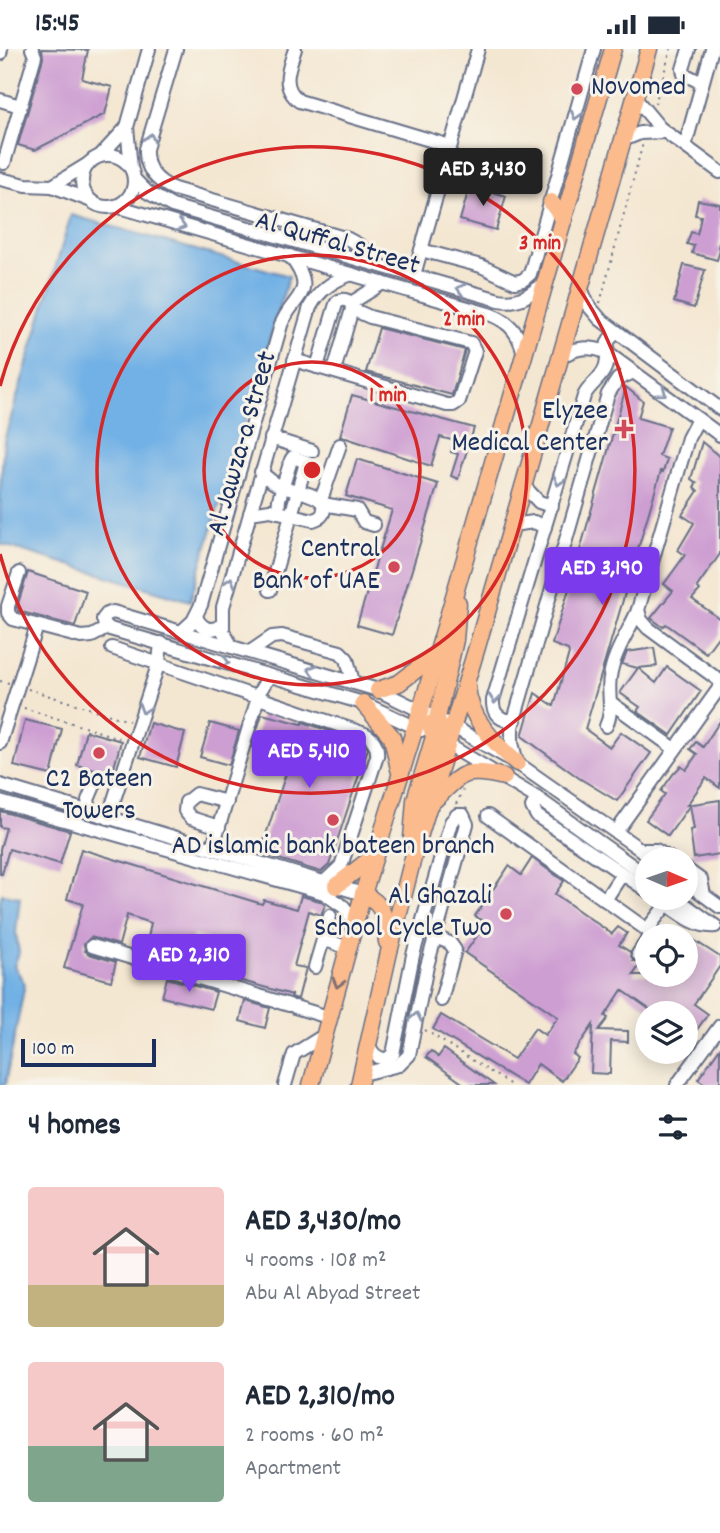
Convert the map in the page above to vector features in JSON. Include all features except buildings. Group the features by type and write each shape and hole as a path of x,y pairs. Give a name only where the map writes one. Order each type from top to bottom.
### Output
{"main road":[{"path":"311,1085 363,894 438,653 613,49"},
{"path":"414,855 413,811 440,740 452,726 468,676 649,49"},
{"path":"551,202 564,220"},
{"path":"360,1082 389,951 428,805 440,740 437,718 455,640 457,587"},
{"path":"378,689 399,683 438,653"},
{"path":"468,676 469,699 475,714 495,743 517,763"},
{"path":"363,703 392,737 398,756 400,777"},
{"path":"420,710 440,740"},
{"path":"428,805 470,772 478,771 504,777"},
{"path":"330,884 375,854"},
{"path":"363,894 383,909 389,951"}],"street":[{"path":"0,54 2,49"},
{"path":"0,149 11,103 35,56 32,49"},
{"path":"0,179 26,185 52,186 89,199 102,207 116,206 127,198 134,186 127,127 149,49"},
{"path":"176,49 146,149 150,170 162,183 174,189 348,239 359,245 381,266"},
{"path":"295,49 287,80 291,94 299,101 450,146"},
{"path":"414,275 478,49"},
{"path":"421,250 481,266 511,281 523,280 532,270 594,49"},
{"path":"689,49 684,74 702,83"},
{"path":"685,146 712,49"},
{"path":"635,98 664,132 720,172"},
{"path":"11,103 2,162 26,185"},
{"path":"52,186 94,160 127,127"},
{"path":"623,140 646,132 664,132"},
{"path":"94,160 119,157 133,175"},
{"path":"89,199 82,182 94,160"},
{"name":"Al Quffal Street","path":"133,175 147,192 163,202 495,299 508,302 523,299 545,282"},
{"name":"Al Quffal Street","path":"116,206 499,317 514,331 524,356"},
{"path":"236,225 254,212"},
{"name":"Al Jawza-a Street","path":"181,632 196,616 283,319 301,294 303,282 300,270 290,256"},
{"name":"Al Jawza-a Street","path":"222,625 223,607 310,307 325,288 352,274"},
{"path":"334,371 351,306 383,283"},
{"path":"581,288 588,305 596,315 720,408"},
{"path":"294,360 317,367 334,371 450,406 459,401 475,351 471,343 370,317 343,299 336,304 317,367"},
{"path":"487,313 494,308 495,299"},
{"path":"297,303 310,307"},
{"path":"515,720 506,721 498,717 493,709 493,700 584,396 589,386 604,371 608,340 618,333"},
{"path":"561,357 579,348 606,352 720,435"},
{"path":"517,763 511,735 608,394 618,380 634,372"},
{"path":"257,409 265,418 276,420"},
{"path":"606,726 611,712 608,686 611,670 638,610 688,438 698,419"},
{"path":"249,438 262,436 312,451"},
{"path":"250,513 263,510 317,520 323,514 322,502 340,445"},
{"path":"271,590 285,513 298,492 305,466 303,460 293,457 279,499 285,513"},
{"path":"261,472 284,487 322,502 357,510 364,522 374,525"},
{"path":"524,485 533,497 552,506"},
{"path":"512,525 534,522 545,527"},
{"path":"19,573 8,606 8,613 13,619 85,638 107,628 363,703 440,740 504,777 635,868"},
{"path":"638,610 641,620 648,628 720,681"},
{"path":"107,628 103,619 113,612 378,689 437,718 517,763 637,847"},
{"path":"196,616 199,624 206,629 215,629 222,625 232,647"},
{"path":"0,743 7,710 18,686 37,626"},
{"path":"250,652 272,637 282,636 340,652 347,659 353,683"},
{"path":"107,818 159,662 161,643"},
{"path":"112,647 365,734 372,739 376,747 375,761 341,866 330,884"},
{"path":"212,849 258,697 270,676"},
{"path":"616,832 720,687"},
{"path":"610,702 675,749"},
{"path":"90,807 96,781"},
{"path":"0,785 74,808 90,807 107,818 363,894"},
{"path":"219,827 191,818 185,811 186,802 196,794 227,801"},
{"path":"537,798 532,807 537,816 635,882"},
{"path":"0,802 324,893 344,907 355,924"},
{"path":"360,1082 403,1062 409,1055 434,939 467,824 465,817 457,815 451,822 413,955 393,1054 387,1059 380,1058 374,1054 369,1042"},
{"path":"488,816 635,925"},
{"path":"605,900 622,874"},
{"path":"698,878 701,880 704,895"},
{"path":"698,891 720,907"},
{"path":"685,910 718,928"},
{"path":"316,967 330,916"},
{"path":"323,939 348,947"},
{"path":"413,955 420,947 434,939 450,943 455,950 441,1000"},
{"path":"92,946 328,1017"},
{"path":"677,1085 720,1026"},
{"path":"285,1085 294,1054 323,1036"}],"path":[{"path":"651,119 671,49"},
{"path":"596,315 646,132"},
{"path":"0,681 139,724"},
{"path":"7,710 133,742"},
{"path":"457,815 455,809 466,783"},
{"path":"415,1024 511,1085"}],"water":[{"path":"71,215 289,276 190,601 0,544 4,441"},
{"path":"2,894 20,897 16,932 19,953 14,966 25,984 5,1085 0,1085"}],"place":[{"name":"Novomed","path":"577,89"},
{"name":"Elyzee Medical Center","path":"624,429"},
{"name":"Central Bank of UAE","path":"394,567"},
{"name":"C2 Bateen Towers","path":"99,753"},
{"name":"AD islamic bank bateen branch","path":"333,820"},
{"name":"Al Ghazali School Cycle Two","path":"506,914"}]}
